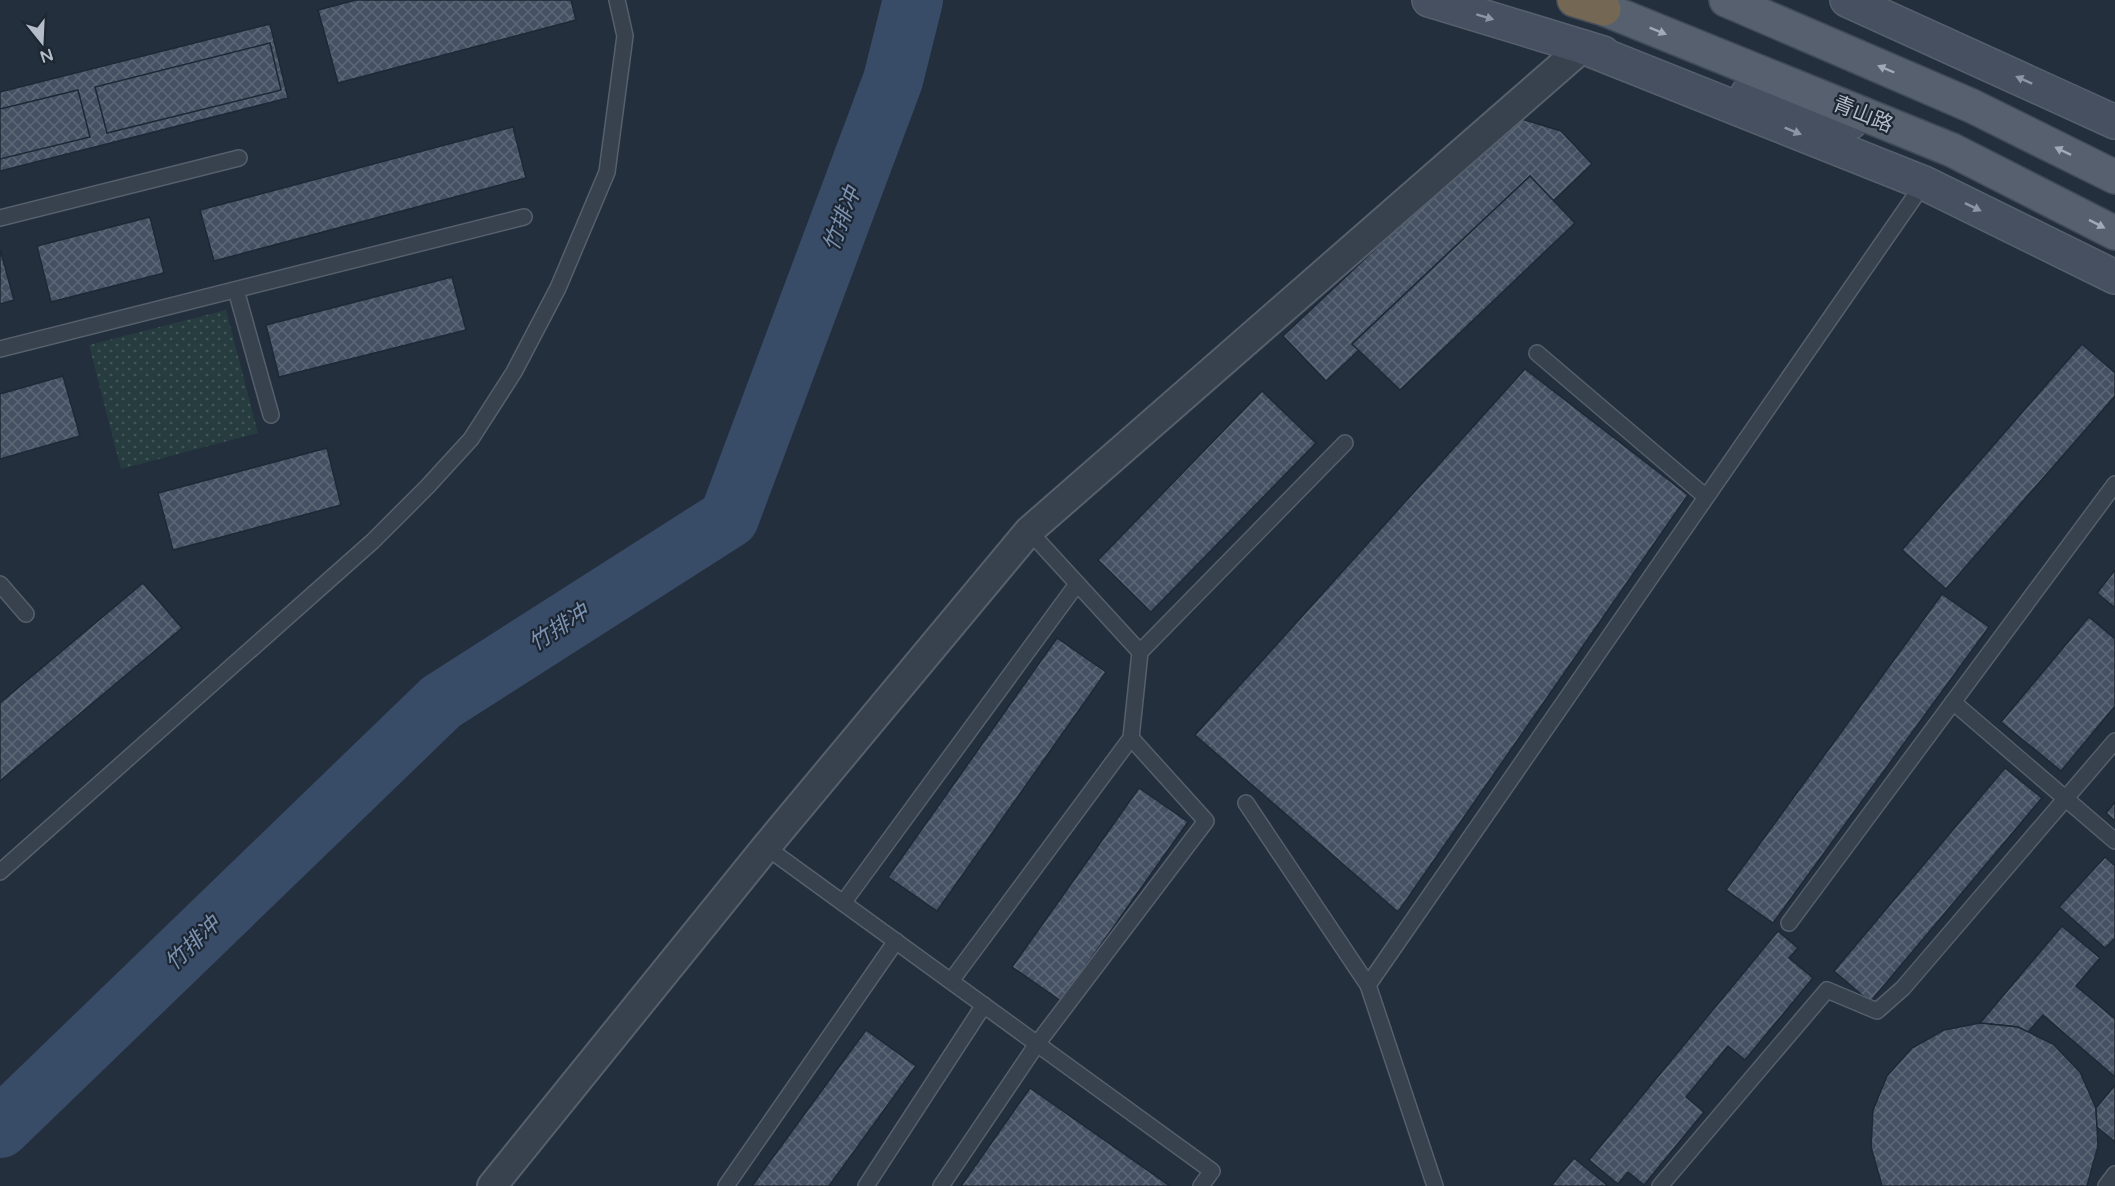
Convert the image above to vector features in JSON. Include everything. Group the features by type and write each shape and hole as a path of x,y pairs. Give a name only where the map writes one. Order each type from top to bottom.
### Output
{"main road":[{"path":"1726,0 1972,106 2115,177"},
{"name":"青山路","path":"1589,5 1952,150 2115,233"}],"street":[{"path":"1429,0 1583,47 1952,150"},
{"path":"1847,0 2115,122"},
{"path":"1583,47 1924,183 2115,277"},
{"path":"492,1186 766,846 1029,531 1583,47"}],"lane":[{"path":"0,872 373,541 428,487 471,439 514,372 558,288 607,172 625,36 617,0"},
{"path":"0,218 239,158"},
{"path":"1368,985 1924,183"},
{"path":"0,349 524,218"},
{"path":"236,290 271,415"},
{"path":"1538,353 1706,497"},
{"path":"951,981 1131,738 1140,652 1345,443"},
{"path":"1789,923 2115,484"},
{"path":"1029,531 1140,652"},
{"path":"0,584 26,614"},
{"path":"843,903 1077,584"},
{"path":"1953,702 2115,841"},
{"path":"941,1186 1037,1044 1206,821 1131,738"},
{"path":"1660,1186 1827,990 1877,1011 1903,988 2115,741"},
{"path":"1246,803 1368,985 1436,1186"},
{"path":"766,846 1212,1171 1201,1186"},
{"path":"726,1186 896,941"},
{"path":"866,1186 984,1005"},
{"path":"2106,1186 2115,1174"}],"green space":[{"path":"226,310 258,433 121,469 89,345"}],"building":[{"path":"356,0 571,0 576,20 338,83 318,10"},
{"path":"270,24 288,98 0,171 0,92"},
{"path":"270,43 281,90 107,133 95,87"},
{"path":"78,90 90,137 0,159 0,109"},
{"path":"1515,117 1561,131 1592,164 1553,201 1530,176 1352,344 1359,350 1326,381 1283,336"},
{"path":"513,127 526,178 214,261 200,210"},
{"path":"1530,176 1575,223 1400,390 1352,344"},
{"path":"150,217 164,273 51,302 37,246"},
{"path":"0,249 14,300 0,304"},
{"path":"452,277 466,330 279,377 266,325"},
{"path":"2082,344 2115,373 2115,396 1946,589 1902,550"},
{"path":"1525,369 1688,495 1398,912 1195,735"},
{"path":"63,376 80,436 0,459 0,394"},
{"path":"1262,391 1316,443 1151,612 1098,560"},
{"path":"327,448 341,505 173,550 158,493"},
{"path":"2115,570 2115,608 2097,593"},
{"path":"143,583 182,628 0,781 0,703"},
{"path":"1942,594 1989,627 1773,923 1726,890"},
{"path":"2089,617 2115,639 2115,706 2061,771 2001,722"},
{"path":"1057,638 1106,672 937,911 888,877"},
{"path":"2005,768 2042,798 1870,1002 1834,971"},
{"path":"1139,788 1188,822 1061,1001 1012,967"},
{"path":"2115,802 2115,821 2106,813"},
{"path":"2105,857 2115,866 2115,938 2105,948 2059,907"},
{"path":"2062,926 2100,958 2076,986 2115,1019 2115,1077 2043,1015 2028,1032 2018,1027 1980,1023"},
{"path":"1778,931 1798,948 1789,958 1813,978 1745,1060 1728,1046 1686,1097 1704,1112 1644,1185 1628,1172 1618,1184 1589,1160"},
{"path":"1980,1023 2018,1027 2053,1044 2080,1072 2096,1108 2098,1146 2087,1186 1882,1186 1871,1147 1873,1110 1887,1076 1912,1048 1944,1030"},
{"path":"866,1030 916,1066 829,1186 752,1186"},
{"path":"2115,1085 2115,1142 2097,1127 2096,1108"},
{"path":"1030,1088 1170,1186 961,1186"},
{"path":"1574,1158 1608,1186 1551,1186"}],"waterway":[{"name":"竹排冲","path":"0,1128 441,702 729,518 893,80 913,0"}]}
